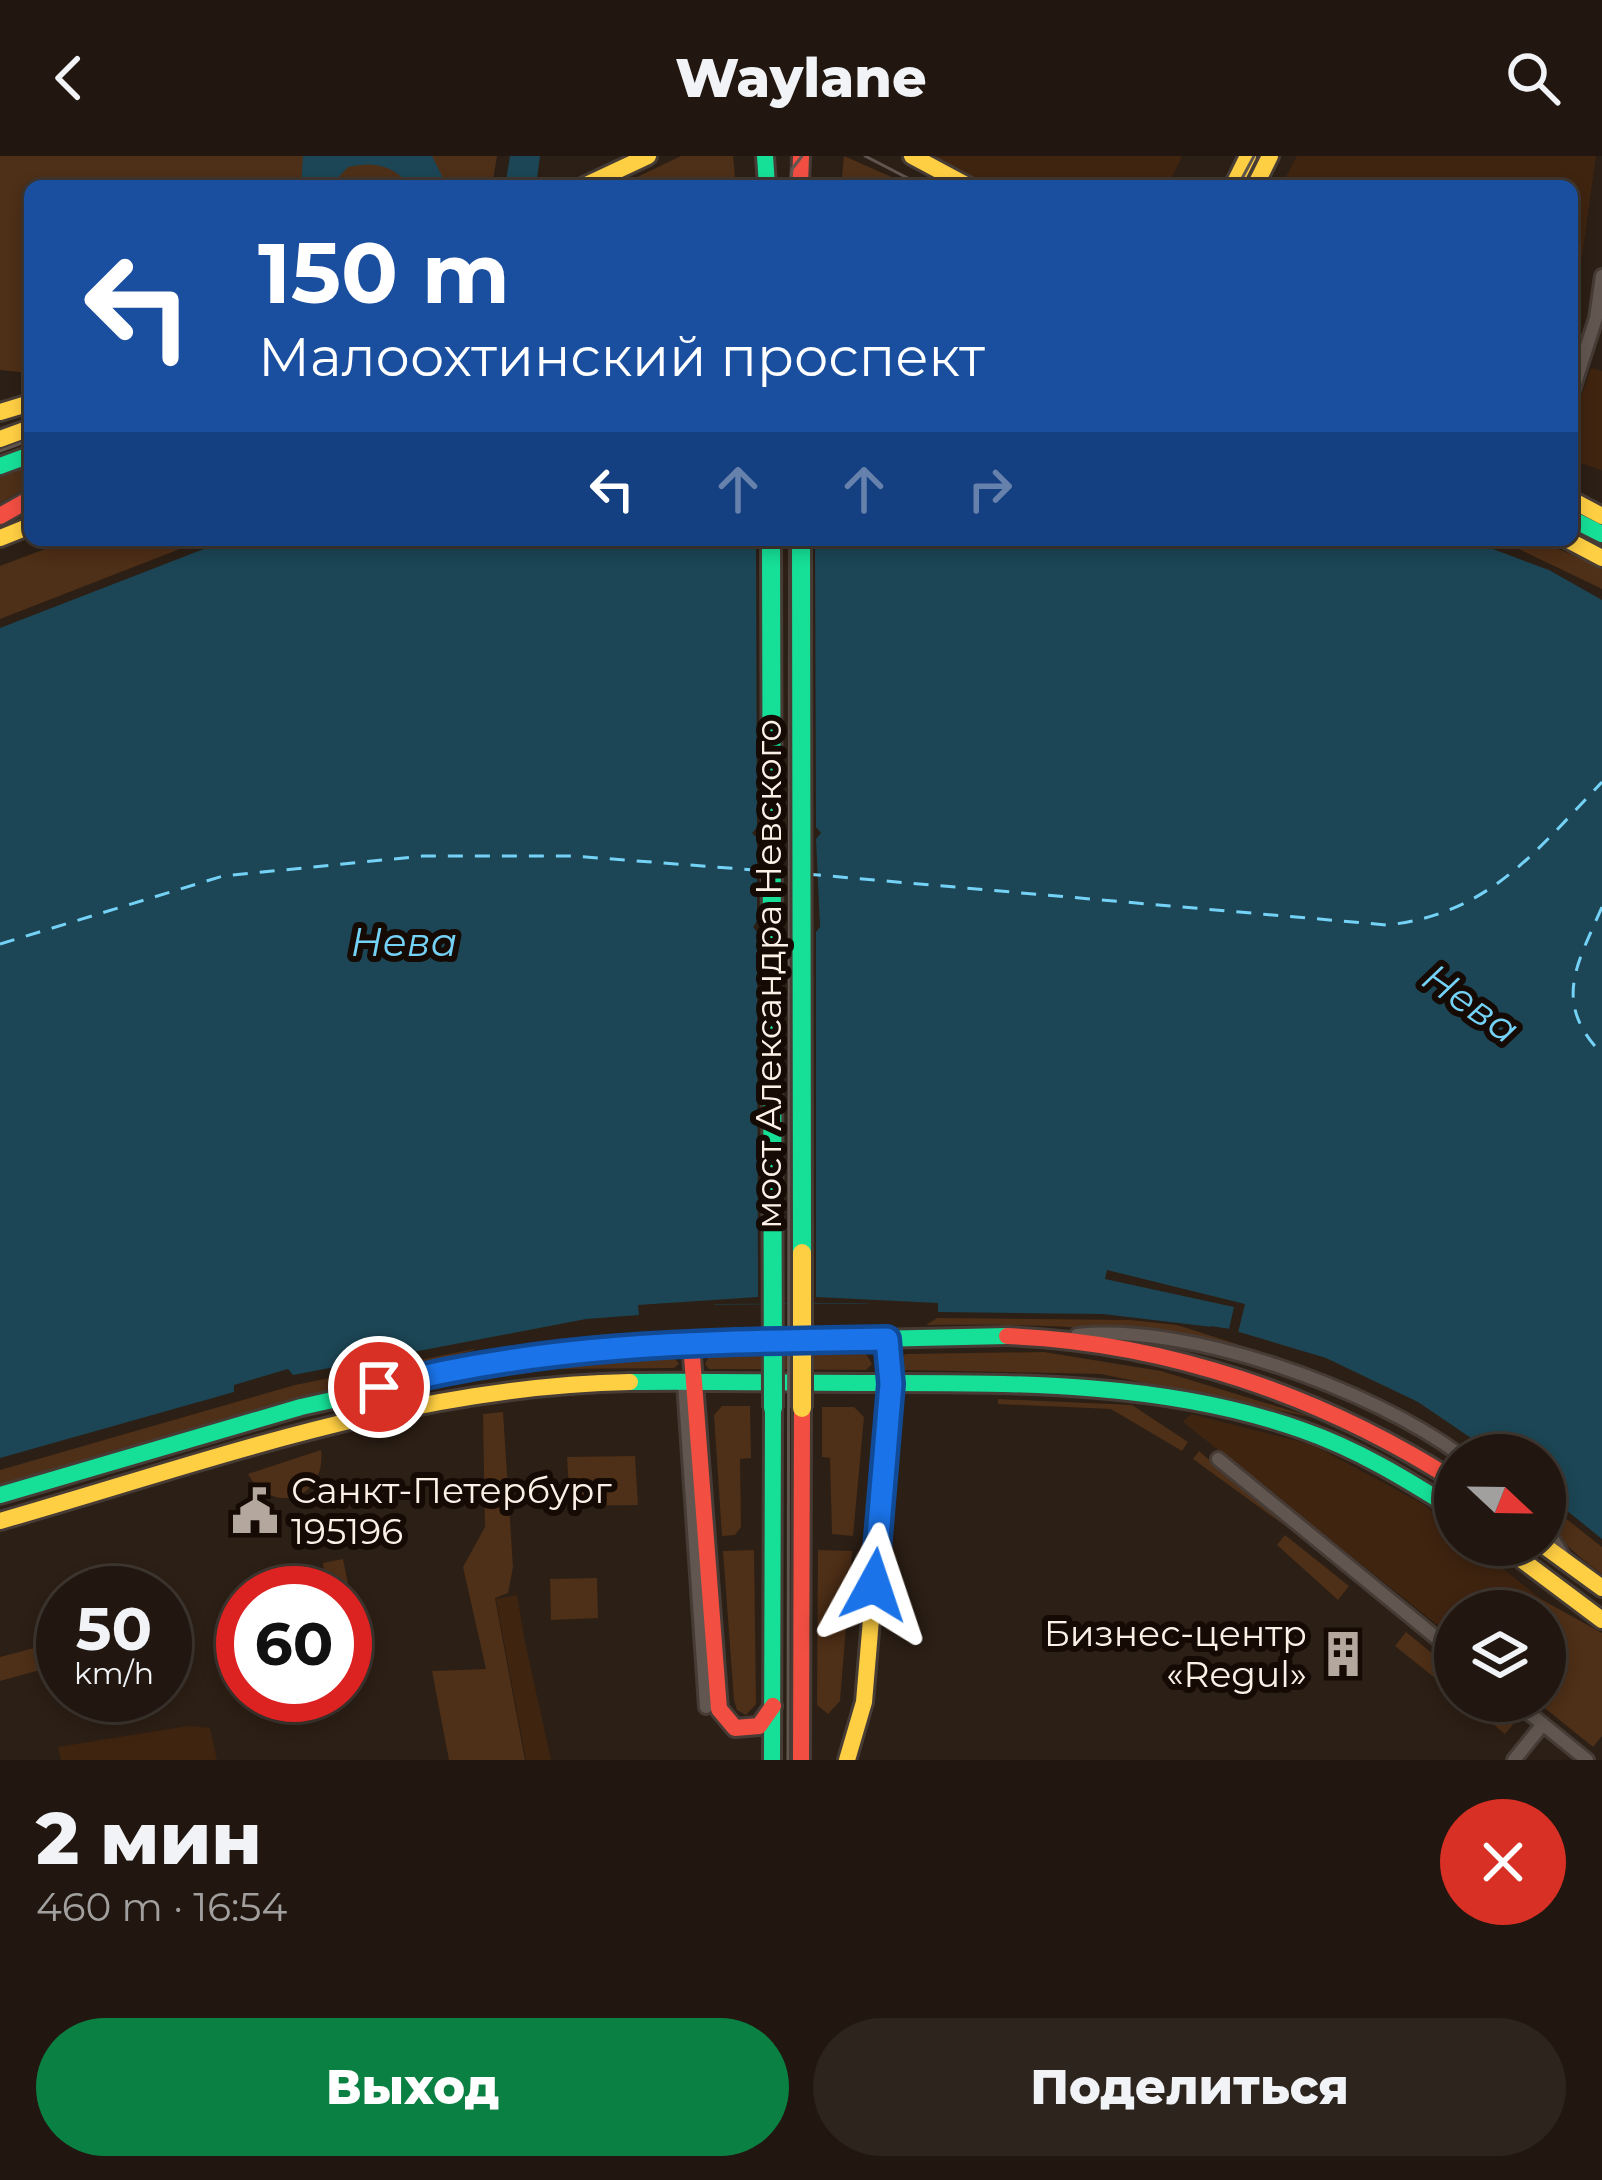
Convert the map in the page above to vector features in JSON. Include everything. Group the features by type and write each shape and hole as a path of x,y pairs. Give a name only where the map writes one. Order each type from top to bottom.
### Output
{"main road":[{"path":"597,180 648,156"},
{"path":"912,156 957,180"},
{"path":"1587,510 1602,534"},
{"name":"мост Александра Невского","path":"771,546 772,1760"},
{"name":"мост Александра Невского","path":"801,546 801,1760"},
{"path":"0,1496 424,1375 550,1352 887,1339 1041,1337 1183,1364 1296,1399 1404,1447 1434,1467"},
{"path":"847,1760 864,1702 887,1339"},
{"path":"691,1343 719,1709 735,1728 747,1730 759,1726 773,1706"},
{"path":"0,1521 434,1398 534,1385 1036,1383 1133,1392 1250,1414 1330,1439 1407,1476 1434,1495"},
{"path":"1567,1562 1602,1588"},
{"path":"1530,1566 1602,1620"}],"street":[{"path":"1578,373 1596,317 1602,276"},
{"path":"1041,1337 1128,1335 1235,1357 1378,1408 1434,1440"},
{"path":"691,1383 706,1707"},
{"path":"1218,1459 1434,1636"},
{"path":"1540,1722 1586,1760"},
{"path":"1514,1760 1543,1724"}],"shaded area":[{"path":"0,156 497,156 493,180 24,180 24,372 0,370"},
{"path":"681,156 733,156 735,180 631,180"},
{"path":"844,156 898,180 842,180"},
{"path":"928,156 1182,156 1171,180 974,180"},
{"path":"1297,156 1596,156 1578,284 1578,180 1284,180"},
{"path":"1591,368 1602,371 1602,470 1578,462 1578,406"},
{"path":"24,468 24,489 0,503 0,476"},
{"path":"53,546 188,546 0,619 0,566"},
{"path":"1512,546 1548,546 1589,562 1602,569 1602,589"},
{"path":"937,1318 1131,1320 1177,1325 1246,1347 1238,1350 1160,1335 1083,1328 926,1325"},
{"path":"474,1349 0,1485 0,1470 295,1385"},
{"path":"1044,1352 1161,1371 1315,1418 1101,1374 905,1370 899,1363 905,1354"},
{"path":"866,1354 872,1364 866,1370 709,1369 705,1364 709,1356"},
{"path":"674,1357 679,1364 674,1368 556,1369 555,1363"},
{"path":"998,1399 1132,1405 1188,1442 1182,1451 1111,1409 998,1404"},
{"path":"722,1406 750,1406 751,1458 740,1459 741,1527 735,1535 722,1536 714,1415"},
{"path":"822,1407 854,1407 864,1417 853,1536 832,1534 830,1458 822,1457"},
{"path":"503,1412 513,1567 508,1593 495,1598 525,1760 449,1760 432,1671 486,1669 463,1567 485,1527 483,1414"},
{"path":"1191,1414 1313,1445 1434,1513 1434,1566 1500,1566 1529,1590 1434,1590 1434,1622 1183,1422"},
{"path":"321,1450 316,1480 296,1496 270,1495 248,1474"},
{"path":"1199,1451 1285,1526 1193,1459"},
{"path":"635,1456 638,1505 570,1506 567,1457"},
{"path":"1566,1519 1602,1547 1602,1574 1566,1543"},
{"path":"1285,1535 1349,1586 1338,1600 1277,1545"},
{"path":"754,1550 756,1704 746,1715 737,1710 734,1700 723,1551"},
{"path":"818,1550 852,1551 840,1701 828,1714 817,1705"},
{"path":"343,1559 344,1566 323,1566"},
{"path":"597,1578 598,1618 551,1620 550,1579"},
{"path":"517,1595 551,1760 526,1760 496,1599"},
{"path":"1566,1613 1602,1633 1602,1736 1593,1747 1562,1722 1566,1722"},
{"path":"1406,1632 1434,1655 1434,1677 1395,1646"},
{"path":"34,1648 36,1671 0,1681 0,1657"},
{"path":"1490,1722 1515,1722 1505,1734"},
{"path":"188,1726 210,1728 217,1760 61,1760 58,1747"}],"water":[{"path":"303,156 432,156 444,180 405,180 390,169 366,164 348,167 336,180 301,180"},
{"path":"510,156 540,156 537,180 506,180"},
{"name":"Нева","path":"212,546 1485,546 1549,570 1602,600 1602,1539 1566,1510 1566,1434 1465,1434 1418,1402 1326,1358 1229,1329 1103,1314 938,1312 937,1303 639,1305 639,1315 586,1319 293,1375 288,1369 234,1385 234,1392 0,1458 0,628"}],"pier":[{"path":"756,546 815,546 816,827 821,833 816,839 820,927 816,932 816,1297 938,1303 938,1312 863,1303 715,1304 710,1310 639,1315 638,1305 758,1297 757,932 753,927 757,921 757,838 752,833 757,827"},
{"path":"1107,1270 1245,1304 1237,1337 1210,1331 1211,1326 1229,1329 1234,1307 1105,1279"}],"ferry route":[{"path":"806,874 1387,925 1454,908 1508,876 1602,782"},
{"path":"0,944 223,876 423,856 573,856 767,871"},
{"path":"1602,907 1578,965 1573,1000 1577,1017 1602,1054"}],"tram line":[{"path":"791,180 802,156"},
{"path":"865,156 911,180"},
{"path":"1241,180 1254,156"},
{"path":"0,451 24,442"},
{"path":"788,1760 790,546"}],"traffic: fast":[{"path":"765,156 767,180"},
{"path":"0,466 24,457"},
{"path":"1578,522 1602,534"},
{"path":"771,546 773,1408"},
{"path":"801,546 802,1253"},
{"path":"0,1495 301,1407 530,1356 608,1345 1007,1336"},
{"path":"630,1382 1032,1385 1142,1394 1250,1414 1302,1430 1381,1466 1434,1498"},
{"path":"772,1760 773,1408"}],"traffic: slow":[{"path":"597,180 648,156"},
{"path":"912,156 957,180"},
{"path":"1236,180 1248,156"},
{"path":"1258,180 1270,156"},
{"path":"0,412 24,405"},
{"path":"0,439 24,430"},
{"path":"1578,503 1602,516"},
{"path":"0,538 24,528"},
{"path":"1578,545 1602,558"},
{"path":"802,1253 802,1408"},
{"path":"847,1760 864,1702 891,1384 887,1339"},
{"path":"0,1521 311,1430 390,1412 469,1397 630,1382"},
{"path":"1566,1562 1602,1588"},
{"path":"1530,1566 1602,1620"}],"traffic: jam":[{"path":"800,180 801,156"},
{"path":"0,516 24,502"},
{"path":"1007,1336 1125,1349 1241,1379 1351,1423 1434,1469"},
{"path":"691,1343 719,1709 735,1728 759,1726 773,1706"},
{"path":"801,1760 802,1408"}],"place":[{"name":"Санкт-Петербург 195196","path":"255,1511"},
{"name":"Бизнес-центр «Regul»","path":"1343,1654"}],"route":[{"path":"379,1387 478,1364 608,1345 887,1339 891,1384 874,1585"}]}
